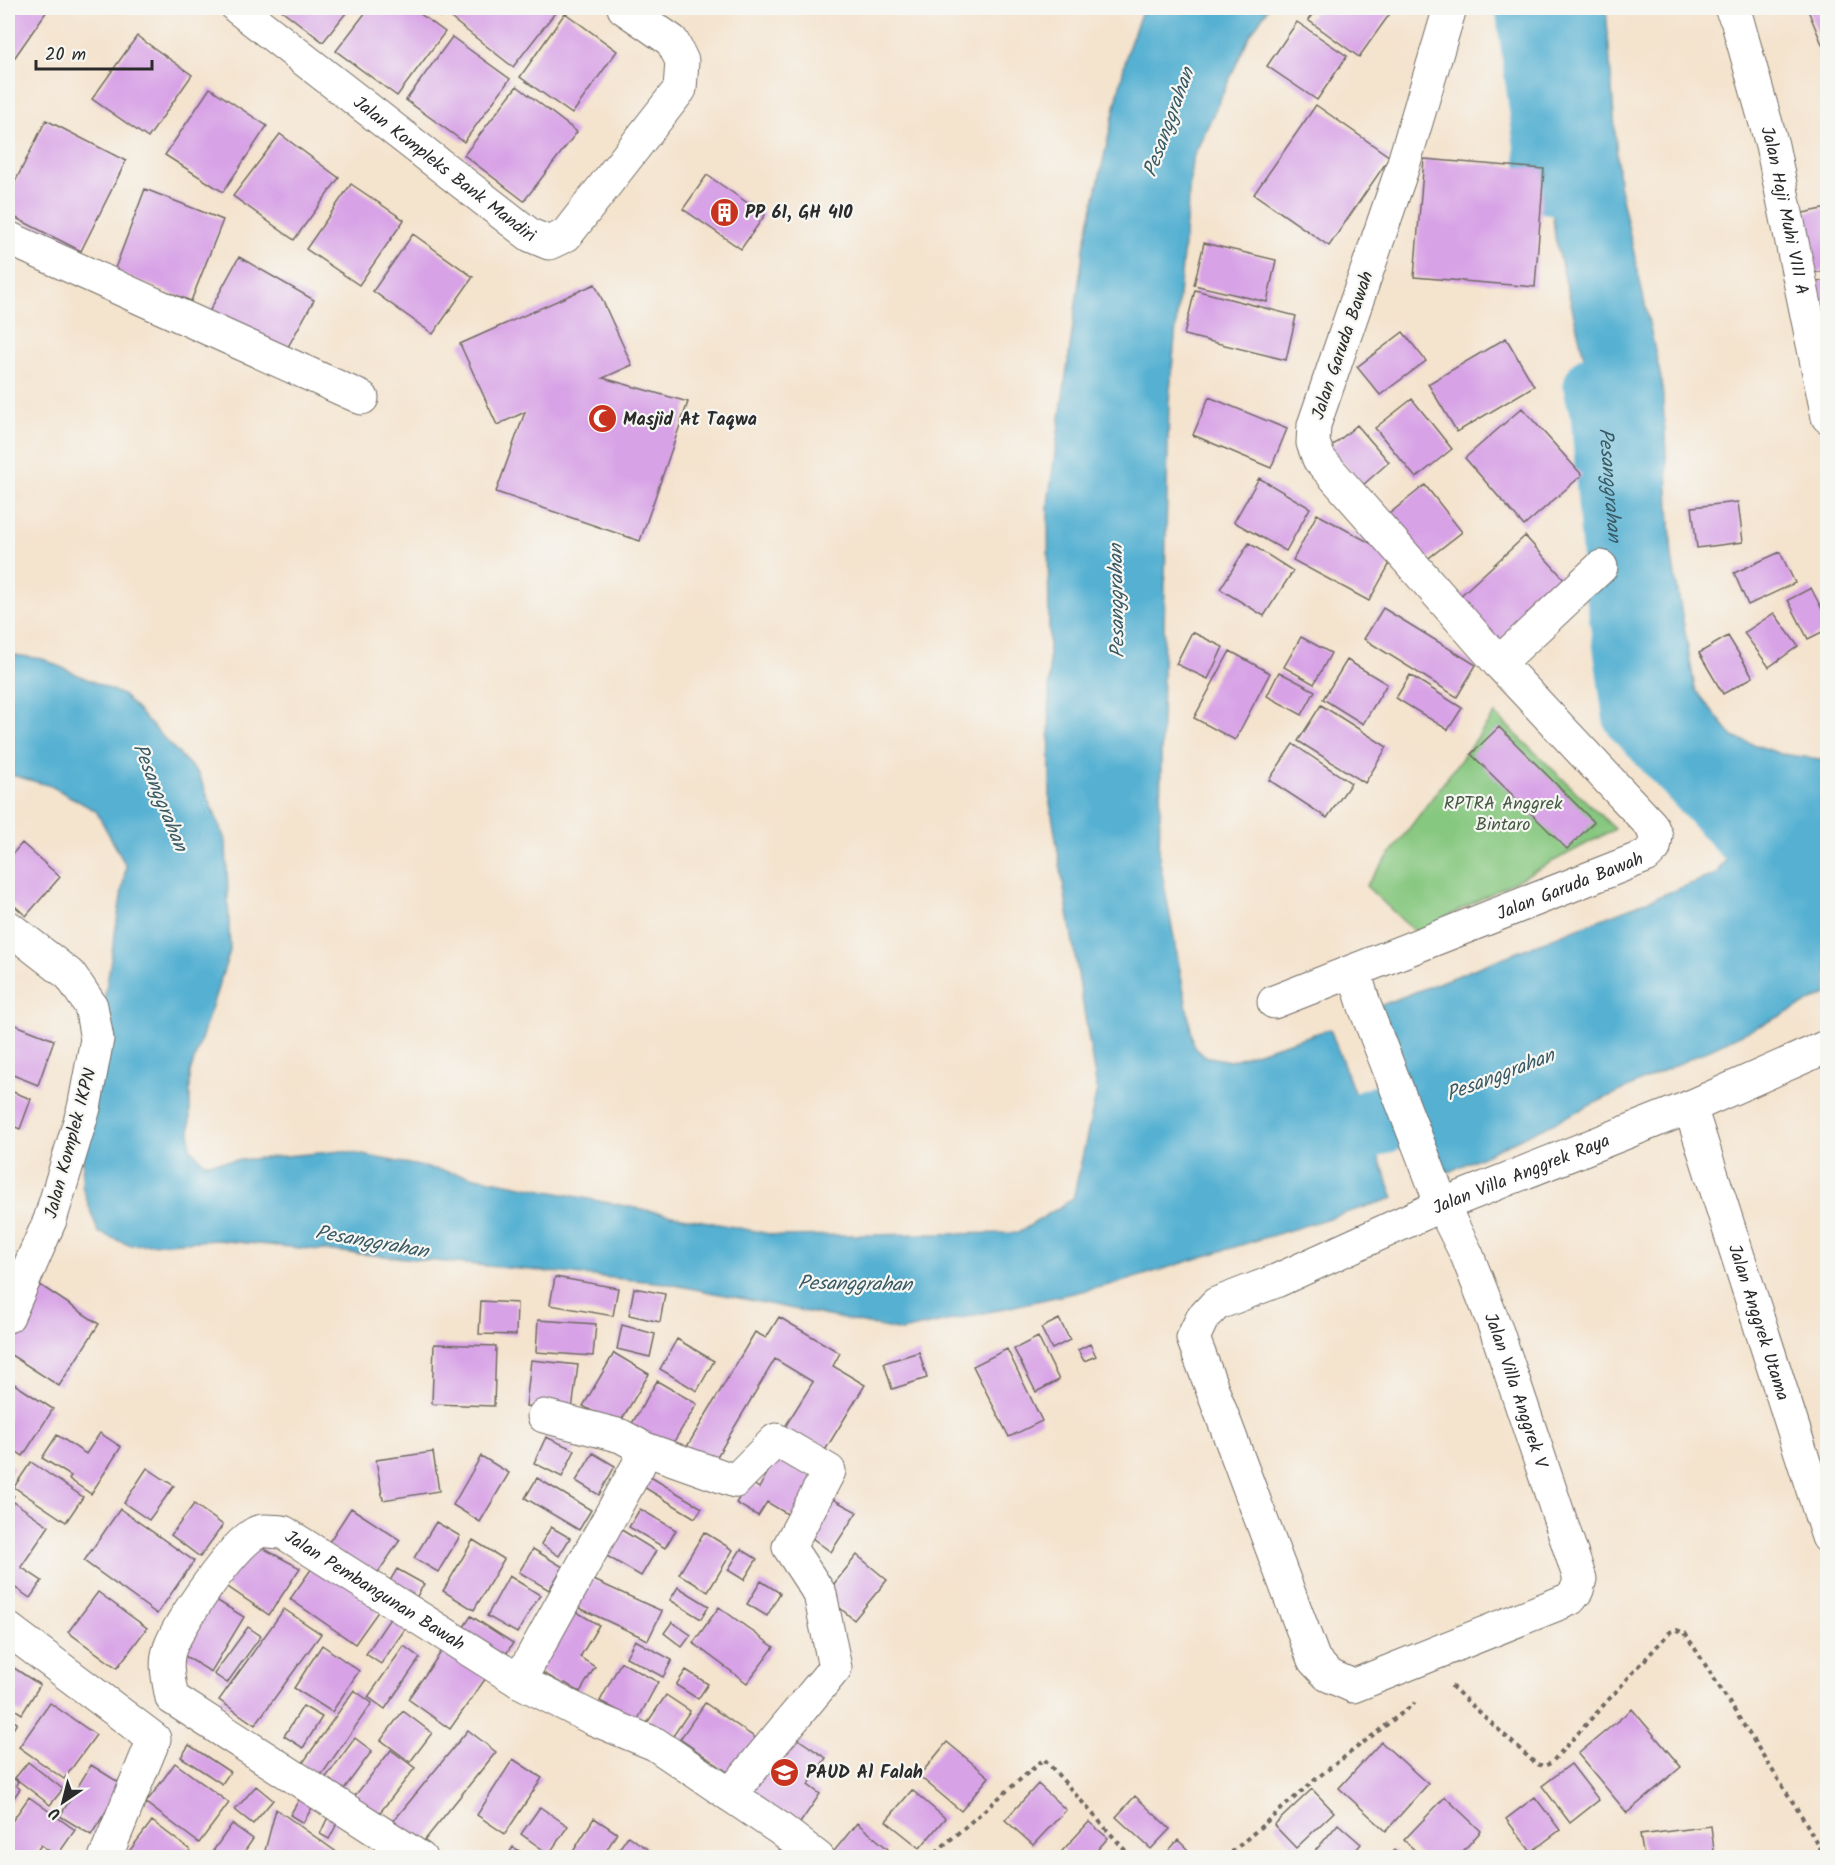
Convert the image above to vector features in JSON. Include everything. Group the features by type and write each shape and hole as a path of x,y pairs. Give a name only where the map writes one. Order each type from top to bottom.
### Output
{"street":[{"name":"Jalan Kompleks Bank Mandiri","path":"238,8 530,235 549,243 566,235 680,89 682,61 672,41 624,8"},
{"name":"Jalan Garuda Bawah","path":"1354,971 1646,856 1654,848 1656,836 1651,825 1499,663 1319,459 1313,443 1314,425 1402,169 1450,8"},
{"name":"Jalan Haji Muhi VIII A","path":"1731,8 1737,20 1772,145 1827,417"},
{"path":"8,238 362,398"},
{"path":"1499,663 1601,567"},
{"name":"Jalan Komplek IKPN","path":"8,927 70,976 91,1006 97,1039 84,1108 50,1220 8,1316"},
{"path":"1274,1002 1354,971 1365,1007 1437,1191"},
{"name":"Jalan Villa Anggrek Raya","path":"1580,1579 1577,1590 1570,1599 1353,1686 1328,1675 1314,1660 1193,1338 1202,1318 1216,1304 1276,1281 1437,1191 1690,1107 1827,1046"},
{"name":"Jalan Anggrek Utama","path":"1690,1107 1827,1537"},
{"name":"Jalan Villa Anggrek V","path":"1437,1191 1467,1255 1497,1332 1580,1579"},
{"path":"544,1416 621,1436 645,1449 735,1481 776,1440 829,1471 789,1547 820,1594 835,1668 730,1795"},
{"path":"519,1681 645,1449"},
{"name":"Jalan Pembangunan Bawah","path":"420,1857 172,1698 167,1669 170,1648 193,1607 232,1553 246,1538 259,1531 283,1532 519,1681 592,1718 655,1744 818,1857"},
{"path":"8,1629 154,1739 105,1857"}],"path":[{"path":"1443,1683 1450,1685 1536,1764 1544,1766 1551,1763 1670,1632 1677,1630 1684,1633 1806,1823 1819,1847 1821,1857"},
{"path":"1226,1857 1317,1778 1417,1700"},
{"path":"929,1857 1044,1759 1132,1857"}],"green space":[{"name":"RPTRA Anggrek Bintaro","path":"1495,714 1615,829 1416,933 1366,886"}],"water":[{"path":"1143,8 1268,8 1249,37 1192,160 1169,400 1159,857 1194,1046 1204,1056 1230,1061 1330,1029 1394,1198 1118,1283 902,1331 665,1283 217,1240 129,1245 98,1232 82,1186 84,1124 126,866 96,811 51,786 8,774 8,654 43,659 123,695 199,775 226,842 230,951 190,1073 190,1148 205,1163 342,1151 780,1236 1018,1233 1073,1199 1097,1090 1050,803 1048,504 1084,247 1128,49"},
{"path":"1526,8 1606,8 1619,184 1662,383 1672,558 1695,689 1733,737 1781,754 1827,760 1827,994 1440,1176 1377,1007 1716,874 1734,847 1720,812 1645,739 1625,674 1627,569 1596,406 1555,237 1535,31"}],"building":[{"path":"8,8 49,8 8,67"},
{"path":"279,8 350,8 323,42"},
{"path":"369,8 412,8 445,32 397,96 336,51"},
{"path":"429,8 448,8 441,17"},
{"path":"462,8 558,9 513,67 452,19"},
{"path":"1317,8 1394,8 1359,57 1308,20"},
{"path":"1807,8 1828,8 1828,56 1827,56"},
{"path":"565,13 617,51 572,114 520,77"},
{"path":"1297,22 1347,56 1317,100 1267,66"},
{"path":"137,36 192,75 148,138 92,99"},
{"path":"452,37 510,79 464,142 406,100"},
{"path":"517,86 577,132 524,201 464,155"},
{"path":"210,88 267,126 223,192 165,155"},
{"path":"1316,105 1390,157 1329,246 1254,194"},
{"path":"46,120 126,161 81,251 8,214 8,196"},
{"path":"280,134 339,178 294,240 233,196"},
{"path":"1424,159 1544,169 1535,287 1414,277"},
{"name":"PP 61, GH 410","path":"707,175 765,215 741,249 683,209"},
{"path":"351,184 404,220 359,285 306,249"},
{"path":"145,189 223,220 191,301 114,271"},
{"path":"1828,208 1828,270 1809,274 1798,214"},
{"path":"413,234 473,277 433,334 373,291"},
{"path":"1204,243 1276,260 1267,302 1194,285"},
{"path":"239,257 314,300 284,354 209,312"},
{"path":"1828,280 1828,349 1816,282"},
{"name":"Masjid At Taqwa","path":"595,284 632,365 603,378 688,402 640,541 496,492 525,412 497,425 460,344"},
{"path":"1195,290 1296,316 1286,360 1184,335"},
{"path":"1403,332 1426,361 1380,395 1357,367"},
{"path":"1506,338 1534,386 1457,432 1428,384"},
{"path":"1209,397 1287,429 1271,468 1193,435"},
{"path":"1412,399 1452,449 1416,478 1375,428"},
{"path":"1522,408 1582,475 1524,526 1465,458"},
{"path":"1357,425 1389,462 1363,485 1330,448"},
{"path":"1259,478 1310,508 1286,551 1234,522"},
{"path":"1425,485 1462,532 1421,564 1384,518"},
{"path":"1738,502 1743,542 1697,548 1692,507"},
{"path":"1317,514 1394,556 1369,601 1293,560"},
{"path":"1525,536 1565,580 1498,643 1457,599"},
{"path":"1249,543 1293,571 1264,616 1220,589"},
{"path":"1780,552 1795,583 1748,605 1734,573"},
{"path":"1811,588 1828,621 1828,629 1808,639 1788,600"},
{"path":"1383,608 1476,665 1457,697 1364,639"},
{"path":"1774,613 1798,646 1769,667 1744,633"},
{"path":"1192,632 1223,647 1208,679 1176,664"},
{"path":"1728,636 1753,677 1723,694 1699,653"},
{"path":"1301,637 1331,653 1314,684 1284,667"},
{"path":"1230,651 1270,673 1235,740 1194,718"},
{"path":"1347,660 1387,684 1363,724 1323,699"},
{"path":"1279,672 1315,691 1302,715 1267,696"},
{"path":"1410,675 1462,708 1448,730 1396,698"},
{"path":"1321,705 1387,747 1365,783 1298,741"},
{"path":"1499,727 1594,822 1567,849 1471,754"},
{"path":"1293,744 1351,783 1327,818 1269,780"},
{"path":"22,843 60,877 26,916 8,900 8,859"},
{"path":"8,1022 54,1040 38,1085 8,1073"},
{"path":"8,1090 31,1099 20,1129 8,1124"},
{"path":"555,1277 618,1288 613,1316 550,1305"},
{"path":"40,1285 99,1324 59,1386 8,1353 8,1334"},
{"path":"634,1288 665,1294 660,1322 629,1315"},
{"path":"481,1301 517,1303 516,1335 479,1334"},
{"path":"779,1317 840,1353 833,1366 865,1385 821,1457 778,1438 813,1382 775,1359 712,1465 685,1450 755,1332 766,1338"},
{"path":"1059,1319 1070,1340 1052,1349 1041,1328"},
{"path":"538,1320 596,1324 593,1356 536,1352"},
{"path":"622,1325 655,1334 650,1357 617,1349"},
{"path":"1038,1337 1059,1380 1036,1392 1014,1349"},
{"path":"677,1339 714,1361 697,1391 660,1369"},
{"path":"434,1344 496,1346 494,1406 432,1404"},
{"path":"1090,1344 1096,1356 1084,1361 1078,1350"},
{"path":"1007,1349 1042,1421 1009,1437 973,1366"},
{"path":"919,1352 927,1378 892,1389 884,1363"},
{"path":"614,1353 649,1374 618,1426 583,1406"},
{"path":"531,1360 578,1365 572,1410 526,1406"},
{"path":"8,1380 53,1409 23,1456 8,1446"},
{"path":"657,1381 697,1404 670,1448 631,1425"},
{"path":"100,1433 121,1447 91,1494 69,1479 71,1476 42,1458 57,1435 86,1454"},
{"path":"546,1437 575,1450 562,1477 534,1463"},
{"path":"433,1452 439,1491 383,1500 376,1460"},
{"path":"593,1453 615,1466 599,1495 576,1481"},
{"path":"481,1456 509,1473 480,1522 453,1505"},
{"path":"777,1456 817,1480 794,1518 767,1502 758,1516 736,1503 749,1481 759,1488"},
{"path":"31,1462 83,1497 66,1522 14,1487"},
{"path":"8,1463 14,1468 8,1478"},
{"path":"147,1468 174,1486 149,1520 124,1503"},
{"path":"644,1473 702,1508 695,1518 637,1483"},
{"path":"537,1478 591,1510 579,1530 525,1498"},
{"path":"8,1492 14,1496 8,1506"},
{"path":"823,1494 857,1512 831,1552 804,1532"},
{"path":"14,1502 49,1526 21,1567 42,1581 30,1598 11,1585 8,1589 8,1512"},
{"path":"194,1504 223,1525 200,1557 171,1535"},
{"path":"351,1508 400,1540 375,1577 327,1545"},
{"path":"120,1509 194,1561 157,1614 84,1561"},
{"path":"640,1509 676,1530 665,1548 629,1527"},
{"path":"436,1522 460,1536 438,1572 414,1558"},
{"path":"551,1527 570,1538 559,1556 541,1544"},
{"path":"620,1529 656,1551 641,1576 605,1555"},
{"path":"704,1532 733,1550 708,1592 679,1574"},
{"path":"473,1540 504,1559 474,1610 443,1591"},
{"path":"253,1543 300,1568 269,1615 222,1583"},
{"path":"533,1549 563,1567 549,1590 519,1572"},
{"path":"741,1549 757,1559 744,1580 728,1570"},
{"path":"857,1555 887,1580 854,1620 825,1595"},
{"path":"317,1561 382,1606 355,1644 290,1599"},
{"path":"397,1569 424,1584 412,1605 385,1589"},
{"path":"509,1576 540,1595 517,1633 487,1616"},
{"path":"585,1576 662,1611 648,1640 573,1605"},
{"path":"761,1581 780,1593 767,1616 747,1604"},
{"path":"678,1587 709,1606 701,1619 670,1600"},
{"path":"98,1592 147,1628 117,1668 68,1632"},
{"path":"213,1598 244,1617 211,1672 180,1653"},
{"path":"568,1607 599,1625 580,1657 595,1667 580,1692 533,1667"},
{"path":"719,1607 774,1647 747,1683 693,1643"},
{"path":"284,1609 321,1634 255,1725 219,1700"},
{"path":"395,1611 410,1622 381,1664 366,1654"},
{"path":"471,1616 513,1643 501,1662 458,1636"},
{"path":"672,1622 691,1635 682,1647 664,1633"},
{"path":"248,1627 261,1636 227,1683 214,1674"},
{"path":"635,1640 672,1660 663,1677 626,1657"},
{"path":"322,1645 359,1671 332,1712 294,1688"},
{"path":"404,1646 420,1658 385,1709 368,1697"},
{"path":"444,1648 486,1678 450,1729 408,1699"},
{"path":"621,1662 658,1682 637,1721 600,1701"},
{"path":"8,1664 40,1685 22,1714 8,1705"},
{"path":"686,1670 708,1684 698,1699 676,1685"},
{"path":"354,1690 372,1703 320,1777 302,1764"},
{"path":"666,1695 690,1711 671,1739 647,1723"},
{"path":"50,1703 96,1735 64,1779 19,1747"},
{"path":"705,1703 757,1739 732,1775 680,1739"},
{"path":"303,1706 322,1717 303,1748 284,1736"},
{"path":"1632,1709 1681,1767 1627,1813 1578,1754"},
{"path":"403,1711 432,1733 410,1762 381,1740"},
{"path":"8,1718 17,1723 8,1737"},
{"path":"468,1730 496,1752 420,1846 392,1823"},
{"name":"PAUD Al Falah","path":"786,1731 826,1758 808,1785 820,1794 798,1826 742,1787"},
{"path":"355,1738 372,1751 341,1793 324,1780"},
{"path":"947,1742 989,1777 961,1811 919,1776"},
{"path":"1381,1742 1428,1784 1386,1831 1339,1788"},
{"path":"189,1745 230,1772 222,1784 181,1757"},
{"path":"391,1750 415,1768 378,1815 354,1797"},
{"path":"513,1759 542,1778 505,1834 477,1815"},
{"path":"28,1762 63,1789 50,1805 15,1778"},
{"path":"175,1763 229,1803 199,1843 146,1803"},
{"path":"1571,1764 1599,1800 1570,1823 1542,1786"},
{"path":"91,1765 123,1785 91,1835 60,1816"},
{"path":"8,1775 18,1782 16,1785 20,1789 8,1806"},
{"path":"1038,1784 1066,1810 1033,1845 1005,1820"},
{"path":"256,1786 273,1800 253,1824 235,1810"},
{"path":"1312,1789 1334,1812 1296,1848 1274,1825"},
{"path":"912,1790 945,1818 920,1848 886,1821"},
{"path":"303,1793 316,1801 303,1823 290,1815"},
{"path":"1135,1796 1170,1829 1151,1849 1116,1817"},
{"path":"29,1797 75,1830 57,1856 41,1845 32,1858 8,1858 8,1827"},
{"path":"1445,1797 1481,1831 1457,1858 1423,1858 1404,1840"},
{"path":"1535,1797 1560,1830 1531,1852 1506,1819"},
{"path":"540,1807 568,1826 549,1854 521,1834"},
{"path":"276,1809 345,1858 263,1858"},
{"path":"331,1811 341,1816 329,1839 320,1834"},
{"path":"594,1818 617,1833 602,1858 569,1858"},
{"path":"152,1821 190,1850 185,1858 124,1858"},
{"path":"1089,1822 1108,1838 1090,1858 1068,1858 1062,1851"},
{"path":"857,1823 888,1849 881,1858 831,1858 830,1856"},
{"path":"232,1824 253,1839 240,1858 208,1858"},
{"path":"1338,1824 1361,1844 1349,1858 1309,1858"},
{"path":"1711,1826 1715,1858 1644,1858 1640,1835"},
{"path":"628,1836 649,1850 643,1858 613,1858"},
{"path":"1178,1840 1196,1858 1162,1858"},
{"path":"513,1847 530,1858 506,1858"},
{"path":"1394,1850 1402,1858 1386,1858"},
{"path":"1622,1854 1622,1858 1607,1858 1607,1856"}],"waterway":[{"name":"Pesanggrahan","path":"1530,8 1553,180"},
{"name":"Pesanggrahan","path":"1598,387 1605,413 1618,577 1637,714 1760,848 1828,876"},
{"name":"Pesanggrahan","path":"1277,1159 1478,1083"}],"place":[{"name":"PP 61, GH 410","path":"724,212"},
{"name":"Masjid At Taqwa","path":"602,419"},
{"name":"PAUD Al Falah","path":"785,1772"}]}
